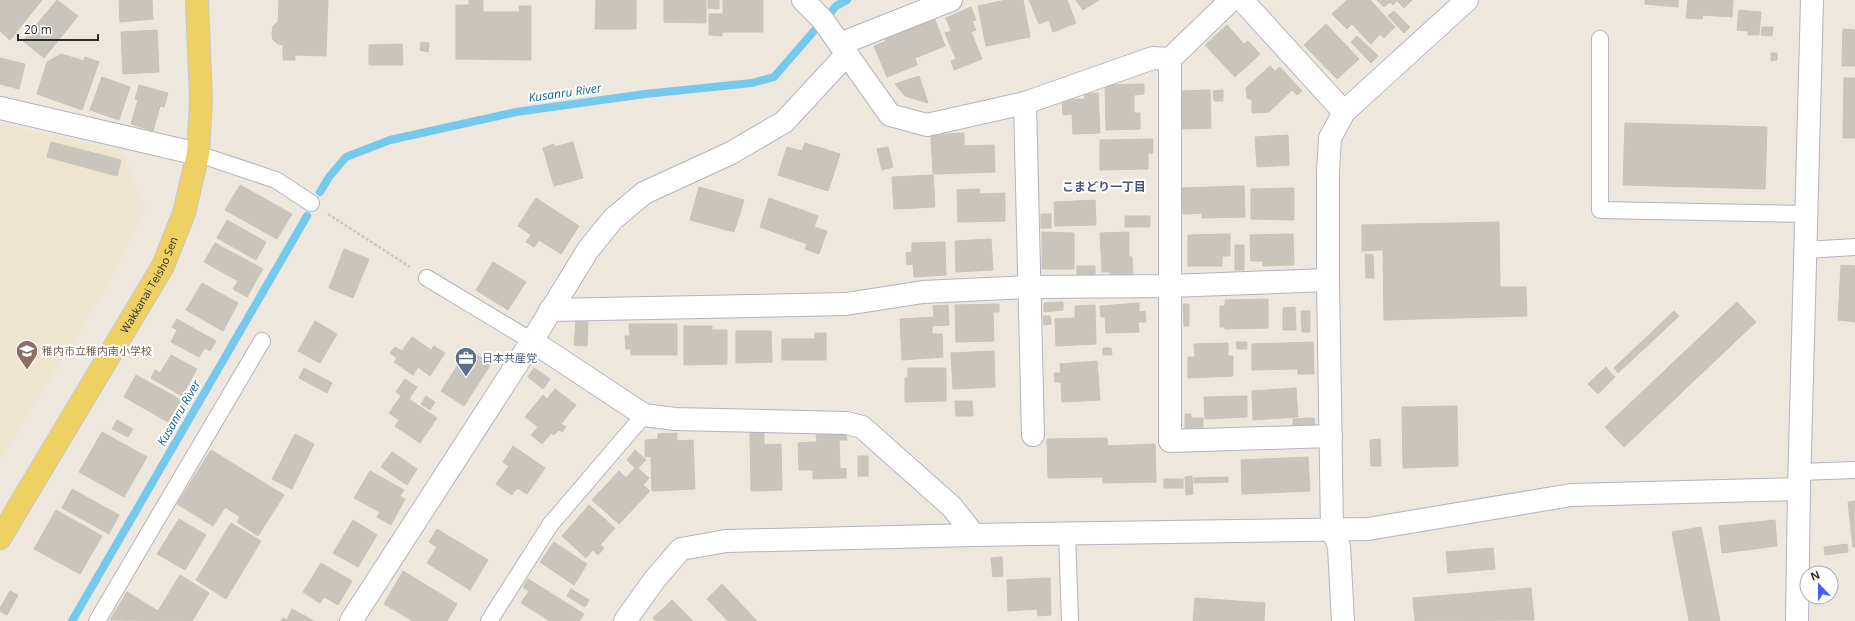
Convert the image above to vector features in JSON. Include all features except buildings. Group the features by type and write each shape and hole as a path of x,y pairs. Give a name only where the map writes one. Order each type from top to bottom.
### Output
{"main road":[{"name":"Wakkanai Teisho Sen","path":"0,538 163,266 184,213 198,154 202,100 197,0"}],"street":[{"path":"803,0 822,19 890,115 927,125 1025,102 1153,58 1170,59"},
{"path":"351,621 532,341 588,250 613,219 644,193 731,153 784,122 843,49 951,0"},
{"path":"1232,0 1170,59 1170,441 1331,436"},
{"path":"1242,0 1344,112"},
{"path":"1343,621 1339,547 1332,529 1328,280 1328,172 1330,138 1344,112 1467,0"},
{"path":"1797,621 1799,480 1812,0"},
{"path":"1025,102 1033,435"},
{"path":"0,108 198,154"},
{"path":"550,310 846,304 922,292 1029,288 1170,286 1328,280"},
{"path":"532,341 644,415 675,419 847,423 862,427 952,506 974,535"},
{"path":"625,621 655,579 681,549 726,541 1067,533 1368,529 1571,495 1799,480"}],"lane":[{"path":"1600,39 1600,210 1806,214"},
{"path":"198,154 276,180 311,203"},
{"path":"1805,250 1855,247"},
{"path":"427,278 532,341"},
{"path":"97,621 262,341"},
{"path":"489,621 550,525 644,415"},
{"path":"1799,480 1855,470"},
{"path":"1067,533 1070,621"}],"path":[{"path":"311,203 427,278"}],"shaded area":[{"name":"稚内市立稚内南小学校","path":"0,124 122,151 145,209 109,283 0,460"}],"waterway":[{"name":"Kusanru River","path":"832,11 836,6 847,0"},
{"name":"Kusanru River","path":"320,192 329,177 346,157 390,140 516,112 645,94 752,83 774,77 814,31"},
{"name":"Kusanru River","path":"72,621 307,216"}],"place":[{"name":"稚内市立稚内南小学校","path":"27,370"},
{"name":"日本共産党","path":"466,378"}],"district":[{"name":"こまどり一丁目","path":"1104,187"}]}
